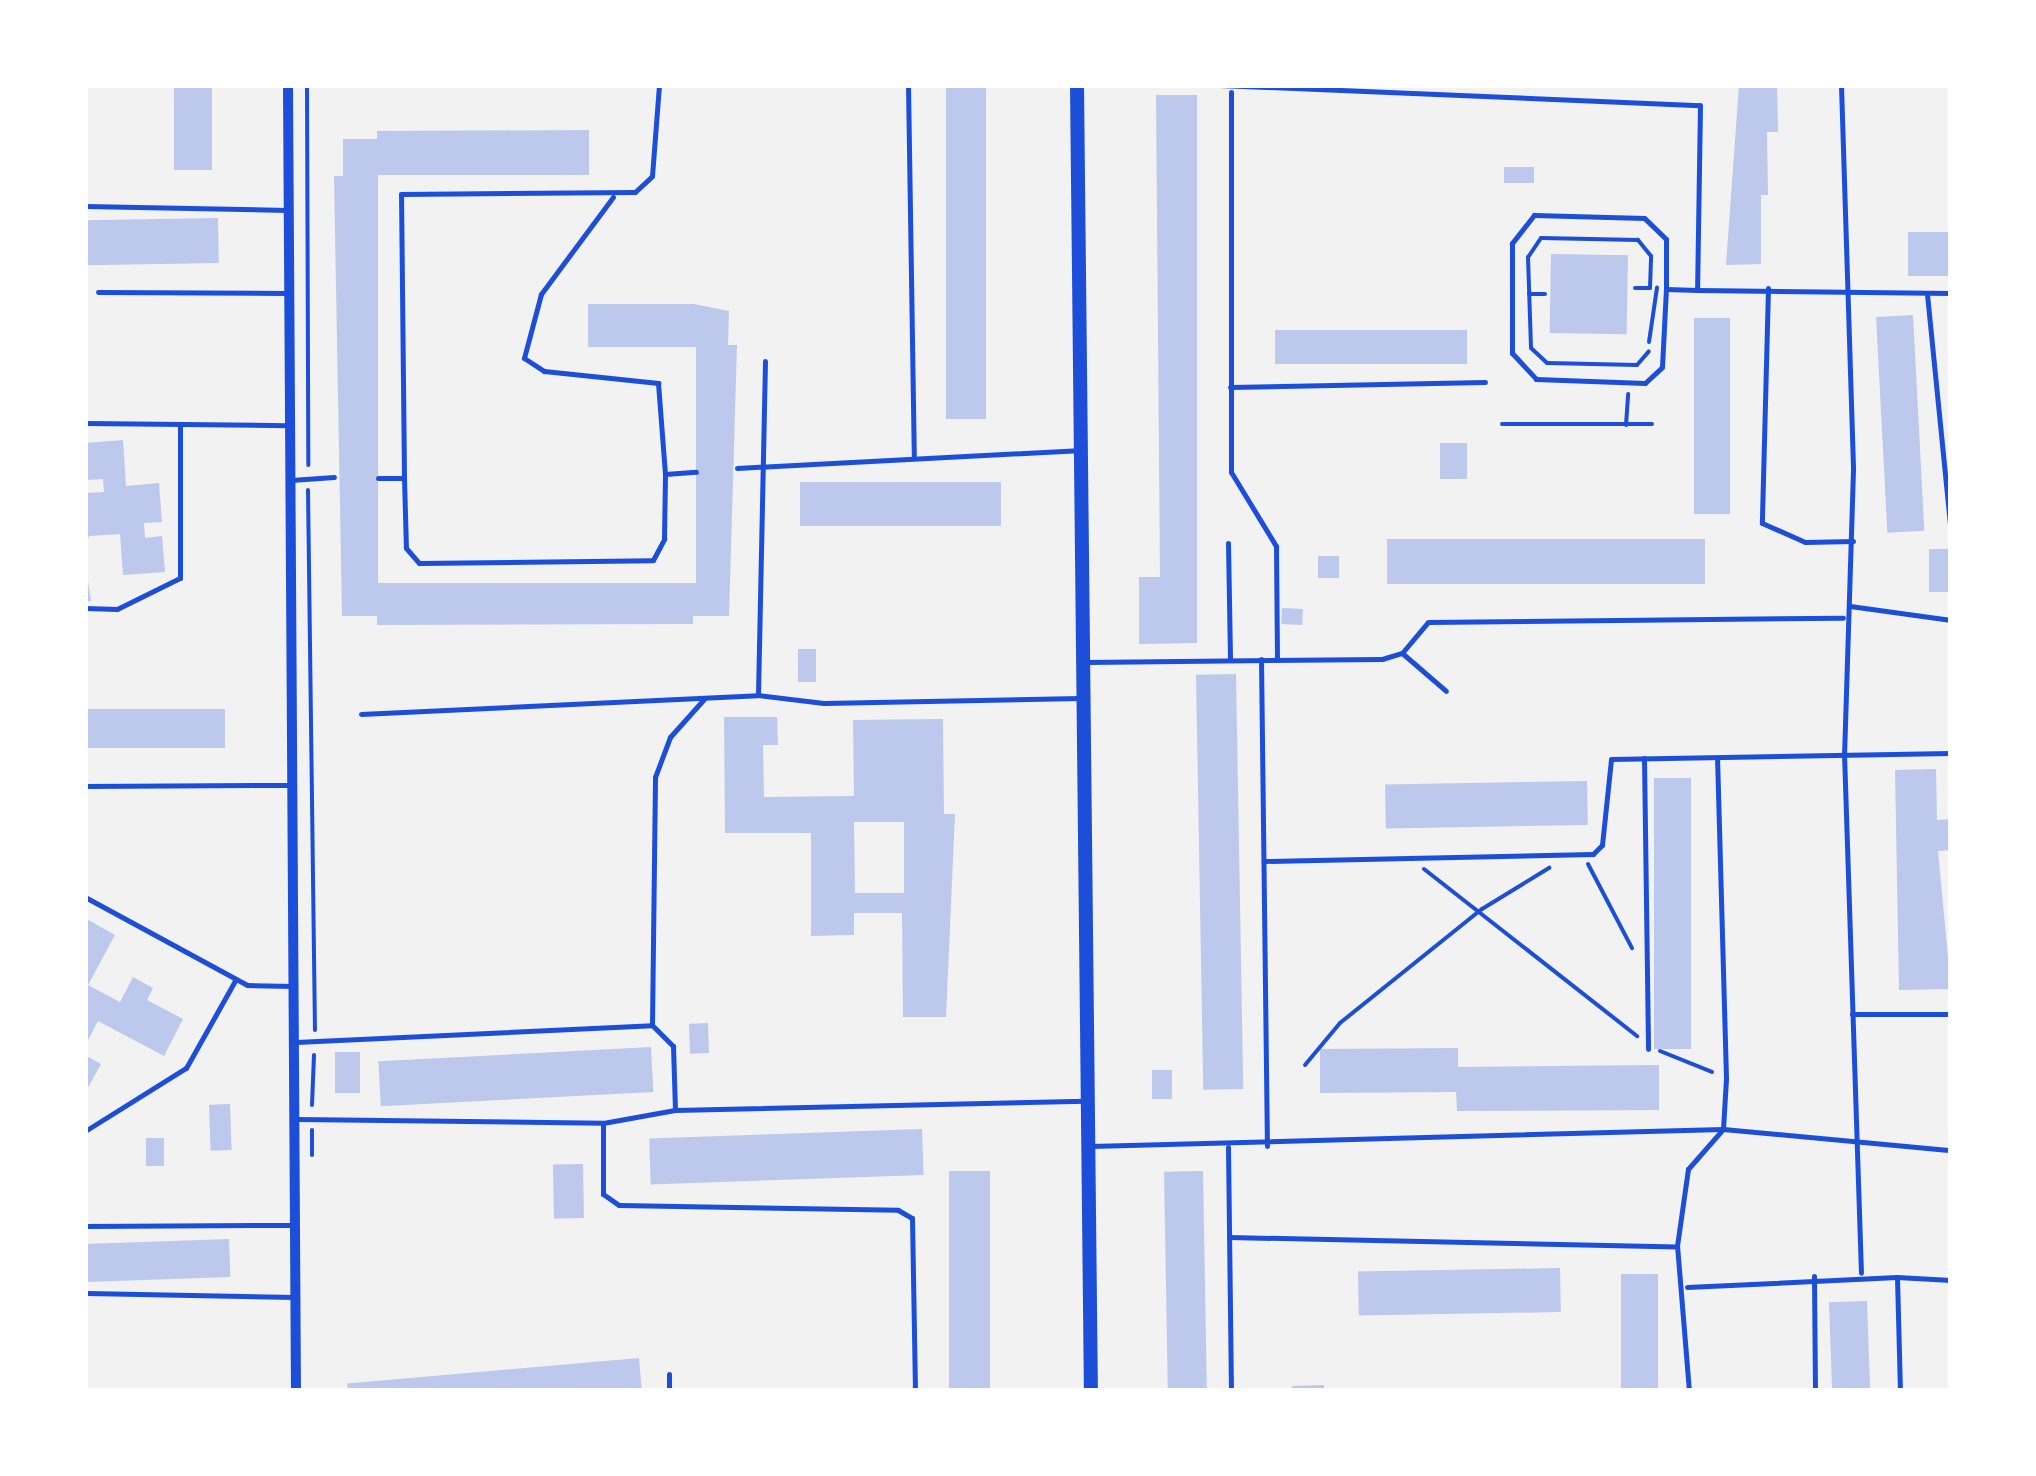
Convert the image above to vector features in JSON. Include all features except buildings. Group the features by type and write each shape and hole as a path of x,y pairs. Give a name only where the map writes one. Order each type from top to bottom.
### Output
{"street":[{"path":"288,85 286,293 296,986 296,1391"},
{"path":"1077,85 1090,1391"}],"lane":[{"path":"613,197 402,194 404,478 409,556 446,564 653,560 664,539 665,474 658,383 544,372 524,358 540,294 613,197 652,176 659,85"},
{"path":"908,85 914,458"},
{"path":"1219,85 1231,92 1700,104 1697,290"},
{"path":"1840,85 1840,288 1853,541 1850,606 1844,618 1844,753 1860,1273"},
{"path":"1231,92 1231,472 1276,546 1276,659"},
{"path":"85,206 287,210"},
{"path":"1534,216 1644,218 1666,239 1666,288 1662,367 1645,383 1536,379 1512,353 1512,243 1534,216"},
{"path":"1666,288 1951,292"},
{"path":"1768,288 1762,523 1805,542 1853,541"},
{"path":"98,292 286,293"},
{"path":"1927,294 1951,536"},
{"path":"758,695 767,468 765,361"},
{"path":"1230,388 1485,382"},
{"path":"85,422 288,426"},
{"path":"85,608 118,609 180,578 180,424"},
{"path":"736,468 1081,450"},
{"path":"665,474 696,472"},
{"path":"288,480 334,478"},
{"path":"378,478 404,478"},
{"path":"1228,543 1230,659"},
{"path":"1850,606 1951,620"},
{"path":"1402,653 1428,622 1844,618"},
{"path":"1083,662 1402,653 1446,691"},
{"path":"1261,659 1268,1146"},
{"path":"361,714 758,695 824,703 1084,698"},
{"path":"652,1026 655,777 670,737 706,698"},
{"path":"1264,861 1584,856 1602,845 1606,764 1644,758 1717,760 1844,753 1951,753"},
{"path":"1644,758 1648,1048"},
{"path":"1689,1391 1687,1287 1677,1246 1688,1169 1723,1130 1726,1078 1717,760"},
{"path":"85,786 292,784"},
{"path":"85,896 236,980 296,986"},
{"path":"85,1131 186,1068 236,980"},
{"path":"1852,1014 1951,1014"},
{"path":"295,1042 652,1026 673,1046 675,1110"},
{"path":"294,1119 602,1123 675,1110 1088,1102"},
{"path":"602,1123 604,1194 619,1205 898,1210 912,1218 915,1391"},
{"path":"1088,1146 1268,1146 1723,1130 1951,1150"},
{"path":"1228,1147 1231,1391"},
{"path":"85,1226 295,1225"},
{"path":"1229,1237 1677,1246"},
{"path":"1687,1287 1860,1273 1951,1280"},
{"path":"1814,1276 1815,1391"},
{"path":"1897,1276 1900,1391"},
{"path":"87,1294 296,1297"},
{"path":"669,1374 669,1391"}],"path":[{"path":"307,85 315,1040 312,1177"},
{"path":"1541,238 1638,240 1651,256 1650,288 1648,354 1637,365 1547,363 1531,348 1528,257 1541,238"},
{"path":"1635,288 1666,288"},
{"path":"1529,294 1546,294"},
{"path":"1502,424 1652,424"},
{"path":"1305,1065 1340,1023 1482,909 1564,856"},
{"path":"1584,856 1607,912 1647,970"},
{"path":"1408,858 1482,909 1648,1048 1726,1078"}]}
